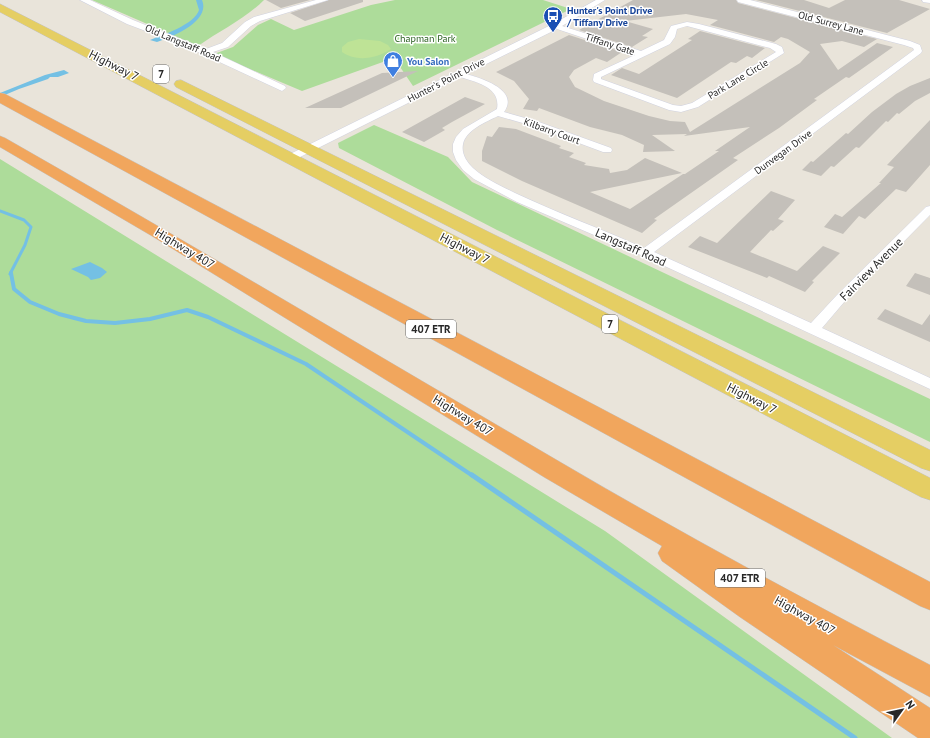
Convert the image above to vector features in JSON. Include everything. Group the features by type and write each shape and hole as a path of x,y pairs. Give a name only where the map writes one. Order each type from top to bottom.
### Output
{"highway":[{"name":"407 ETR","path":"0,97 930,597"},
{"name":"Highway 407","path":"0,141 158,232 553,470 798,611 930,682"},
{"path":"553,470 750,608 930,727"},
{"path":"834,545 930,583"}],"main road":[{"path":"13,0 56,21"},
{"name":"Highway 7","path":"0,7 930,490"},
{"name":"Highway 7","path":"169,78 930,461"}],"street":[{"name":"Old Langstaff Road","path":"84,0 130,22 163,33 206,52 282,88"},
{"path":"206,52 225,45 248,24 257,19 324,0"},
{"name":"Hunter's Point Drive","path":"290,158 556,26 601,0"},
{"name":"Old Surrey Lane","path":"741,0 907,43 918,49"},
{"path":"926,0 930,1"},
{"name":"Park Lane Circle","path":"687,24 704,27 773,46 778,49 780,53 695,105 681,109 672,108 597,80 597,76 640,54 667,42 671,37 674,28 687,24"},
{"name":"Tiffany Gate","path":"556,26 640,54"},
{"name":"Dunvegan Drive","path":"646,252 917,53 918,49"},
{"path":"458,74 488,85 501,94 502,106 496,113"},
{"name":"Langstaff Road","path":"496,113 471,127 463,134 459,143 458,151 464,165 471,172 501,190 646,252 930,384"},
{"name":"Kilbarry Court","path":"496,113 536,124 607,150"},
{"name":"Fairview Avenue","path":"813,330 841,298 930,209"}],"green space":[{"path":"92,0 264,0 241,19 198,46"},
{"name":"Chapman Park","path":"395,0 543,0 571,9 413,86 394,58 302,91 214,54 233,47 258,25 271,19 294,30 371,5"},
{"path":"359,39 380,41 388,45 391,49 379,55 366,58 353,57 342,52 342,47 348,42"},
{"path":"374,125 448,157 472,182 930,399 930,442 497,230 339,148 338,143"},
{"path":"0,159 605,531 892,738 0,738"}],"water":[{"path":"196,0 202,0 203,8 201,15 196,21 181,32 164,40 157,42 150,40 178,28 191,20 199,10"},
{"path":"64,70 69,73 58,77 50,77 0,97 0,93 45,75"},
{"path":"90,262 107,272 100,278 91,280 71,269"}],"building":[{"path":"266,0 310,0 281,8"},
{"path":"329,0 363,0 363,2 305,21 290,13"},
{"path":"633,0 736,0 738,3 877,39 864,47 842,41 820,44 838,70 877,43 893,47 849,78 846,77 814,99 817,100 779,128 733,158 738,160 654,219 657,220 642,233 522,181 482,161 482,151 487,136 492,137 499,127 516,129 561,146 559,148 574,153 569,157 586,163 584,165 609,169 610,173 627,170 645,158 682,173 590,192 630,209 719,151 715,151 750,127 684,136 687,134 652,135 675,151 643,152 644,145 622,135 590,127 539,108 537,111 523,109 529,99 514,81 496,72 569,35 622,52 607,62 596,58 574,70 569,77 575,87 604,101 649,116 670,121 685,122 690,132 800,63 810,52 788,39 781,37 774,42 710,25 718,20 686,14 625,21 653,29 642,36 648,37 632,47 579,30"},
{"path":"756,0 804,0 829,8 845,0 899,0 930,9 887,33"},
{"path":"700,31 765,48 752,58 747,56 736,63 731,62 677,98 611,75 622,68 639,74 692,40 688,39"},
{"path":"418,71 341,108 305,108 382,73"},
{"path":"930,78 930,93 915,101 899,114 897,113 888,122 886,121 859,148 856,147 834,167 831,166 821,176 802,170 811,161 813,162 846,133 848,134 872,112 896,94 910,86"},
{"path":"465,97 485,104 442,128 445,130 424,142 402,132"},
{"path":"930,120 930,165 906,192 896,189 865,219 859,216 843,234 824,227 835,214 842,217 881,183 879,183 894,167 887,165"},
{"path":"771,191 795,200 778,219 784,221 773,231 771,230 750,252 797,271 823,246 840,253 812,281 814,282 805,292 769,276 767,278 688,247 700,236 717,243"},
{"path":"915,273 930,278 930,295 906,286"},
{"path":"885,309 922,325 930,314 930,342 877,319"}],"waterway":[{"path":"0,211 24,220 31,227 25,245 10,274"},
{"path":"11,273 14,289 30,302 59,314 86,321 115,323 150,319 187,310 208,317 306,364 473,476"},
{"path":"472,475 855,738"}],"place":[{"name":"Hunter's Point Drive / Tiffany Drive","path":"553,33"},
{"name":"You Salon","path":"393,78"}]}
